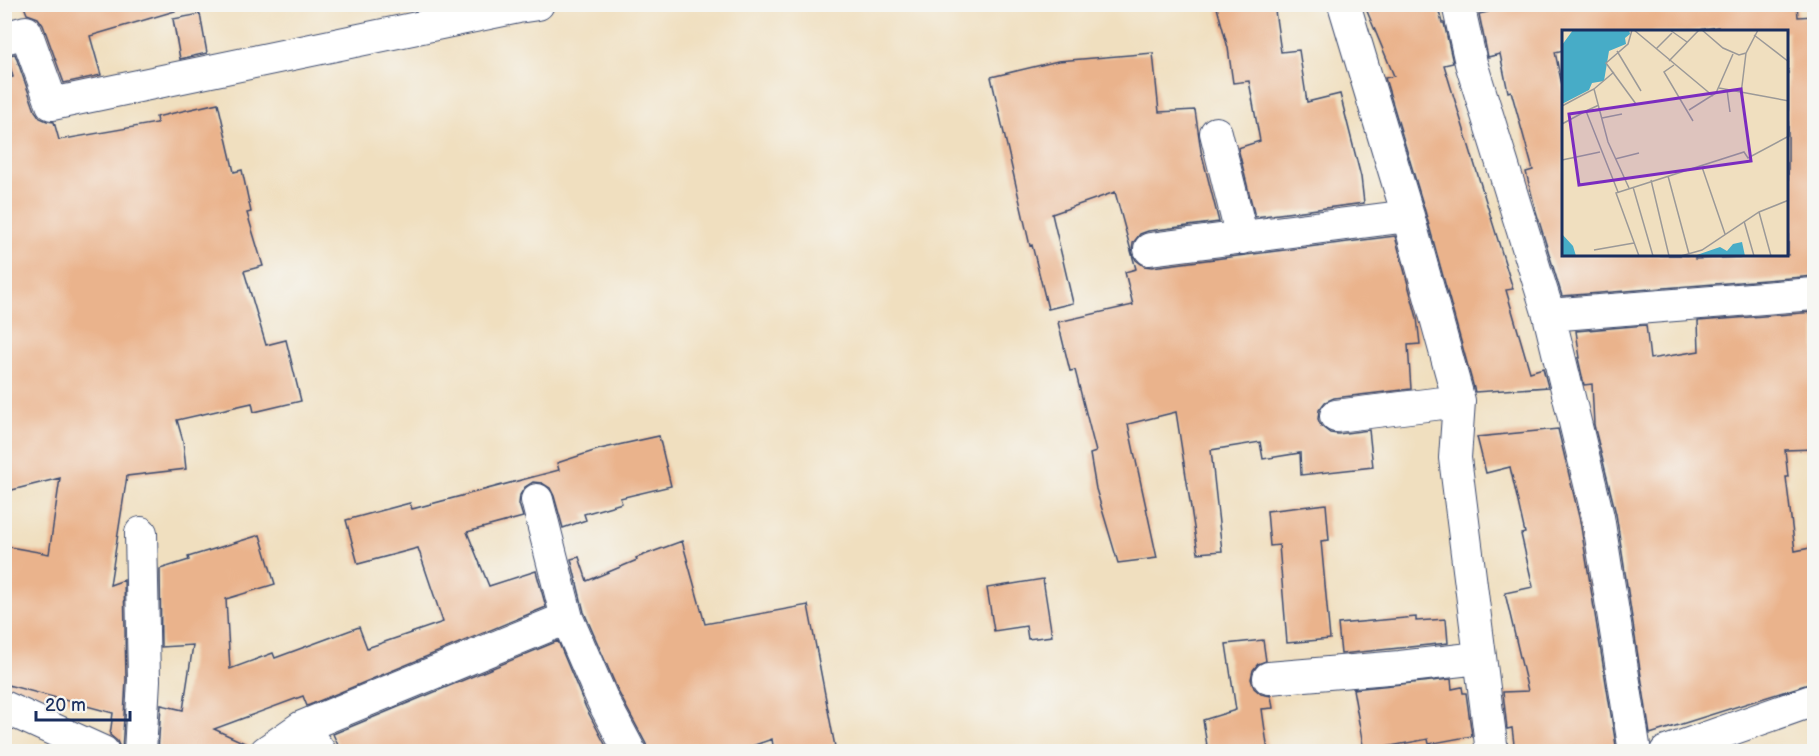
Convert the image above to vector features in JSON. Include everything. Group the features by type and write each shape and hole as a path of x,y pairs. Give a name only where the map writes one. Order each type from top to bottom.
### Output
{"street":[{"path":"1344,4 1408,216 1459,401 1455,458 1492,752"},
{"path":"1458,4 1471,63 1549,315 1598,517 1635,752"},
{"path":"4,38 26,32 52,104 524,5"},
{"path":"1216,133 1242,238"},
{"path":"1150,249 1408,216"},
{"path":"1549,315 1815,294"},
{"path":"1336,416 1459,401"},
{"path":"537,501 567,618 603,701 630,752"},
{"path":"140,752 144,680 141,533"},
{"path":"266,752 311,739 567,618"},
{"path":"1269,678 1479,658"},
{"path":"1666,752 1815,700"},
{"path":"5,710 103,752"}],"building":[{"path":"23,4 174,4 175,11 90,36 101,75 64,83 43,25 38,18 27,14"},
{"path":"1216,4 1274,4 1281,52 1299,50 1307,102 1340,94 1361,177 1364,203 1255,217 1238,148 1260,141 1249,81 1233,83 1228,48"},
{"path":"1364,4 1437,4 1453,63 1444,65 1513,289 1506,290 1530,372 1543,368 1548,387 1475,392 1425,211 1385,78 1394,76"},
{"path":"1487,4 1797,4 1798,17 1815,16 1815,276 1562,296 1526,172 1533,170 1511,91 1508,92 1500,54 1488,57 1479,14 1488,12"},
{"path":"200,14 207,53 180,59 173,19"},
{"path":"1153,53 1159,112 1195,110 1201,151 1219,222 1140,234 1133,243 1132,252 1136,260 1144,266 1152,267 1395,236 1417,318 1420,344 1408,345 1411,389 1334,398 1325,402 1319,410 1318,419 1321,426 1330,433 1369,430 1373,467 1301,475 1300,453 1263,459 1260,442 1211,450 1222,551 1198,553 1176,412 1128,424 1157,558 1118,563 1096,489 1090,454 1096,452 1075,370 1070,371 1058,322 1133,305 1125,272 1136,269 1115,192 1052,214 1073,303 1048,309 1032,245 1030,246 991,77 1058,61"},
{"path":"15,54 35,111 40,118 54,122 59,140 157,123 156,117 218,103 234,172 242,170 251,212 247,213 263,266 244,271 266,345 286,340 301,401 254,412 252,403 177,420 183,441 186,469 127,476 110,585 124,580 126,680 122,752 117,741 110,735 113,713 4,684 4,546 49,554 60,478 4,492 4,79 13,77 7,55"},
{"path":"1815,312 1815,449 1785,450 1795,551 1815,547 1815,682 1650,734 1616,514 1594,425 1592,384 1584,385 1578,358 1580,358 1576,331 1646,325 1650,359 1699,351 1698,321"},
{"path":"1558,429 1580,521 1617,752 1515,752 1512,728 1507,729 1503,692 1528,691 1505,593 1533,587 1521,534 1525,533 1510,467 1486,473 1477,437"},
{"path":"659,436 671,486 620,498 622,503 584,514 586,520 563,528 550,488 542,483 533,482 525,487 520,495 519,504 523,517 467,532 489,586 536,571 546,607 307,706 303,696 214,729 249,745 248,752 158,752 161,705 183,710 193,645 161,647 160,569 189,560 188,557 260,535 275,584 226,599 230,669 273,653 275,658 359,627 367,648 443,622 418,548 358,564 346,520 410,503 412,509 559,470 557,463 600,449"},
{"path":"1326,504 1329,540 1321,541 1330,639 1287,643 1279,545 1270,546 1267,511"},
{"path":"682,541 705,624 808,605 836,752 774,752 772,739 735,752 648,752 619,693 584,612 571,559 579,557 587,581 637,560 636,558"},
{"path":"1043,579 1052,636 1028,639 1026,626 994,631 987,588"},
{"path":"1416,617 1416,621 1446,619 1448,643 1341,654 1338,624"},
{"path":"1263,640 1266,661 1258,664 1253,670 1251,679 1254,688 1261,694 1271,696 1273,708 1262,709 1268,752 1208,752 1203,720 1236,710 1226,644"},
{"path":"558,641 586,708 608,750 605,752 341,752 333,734"},
{"path":"1451,679 1452,689 1462,687 1463,693 1466,693 1472,736 1429,744 1428,739 1364,751 1353,689"}]}
